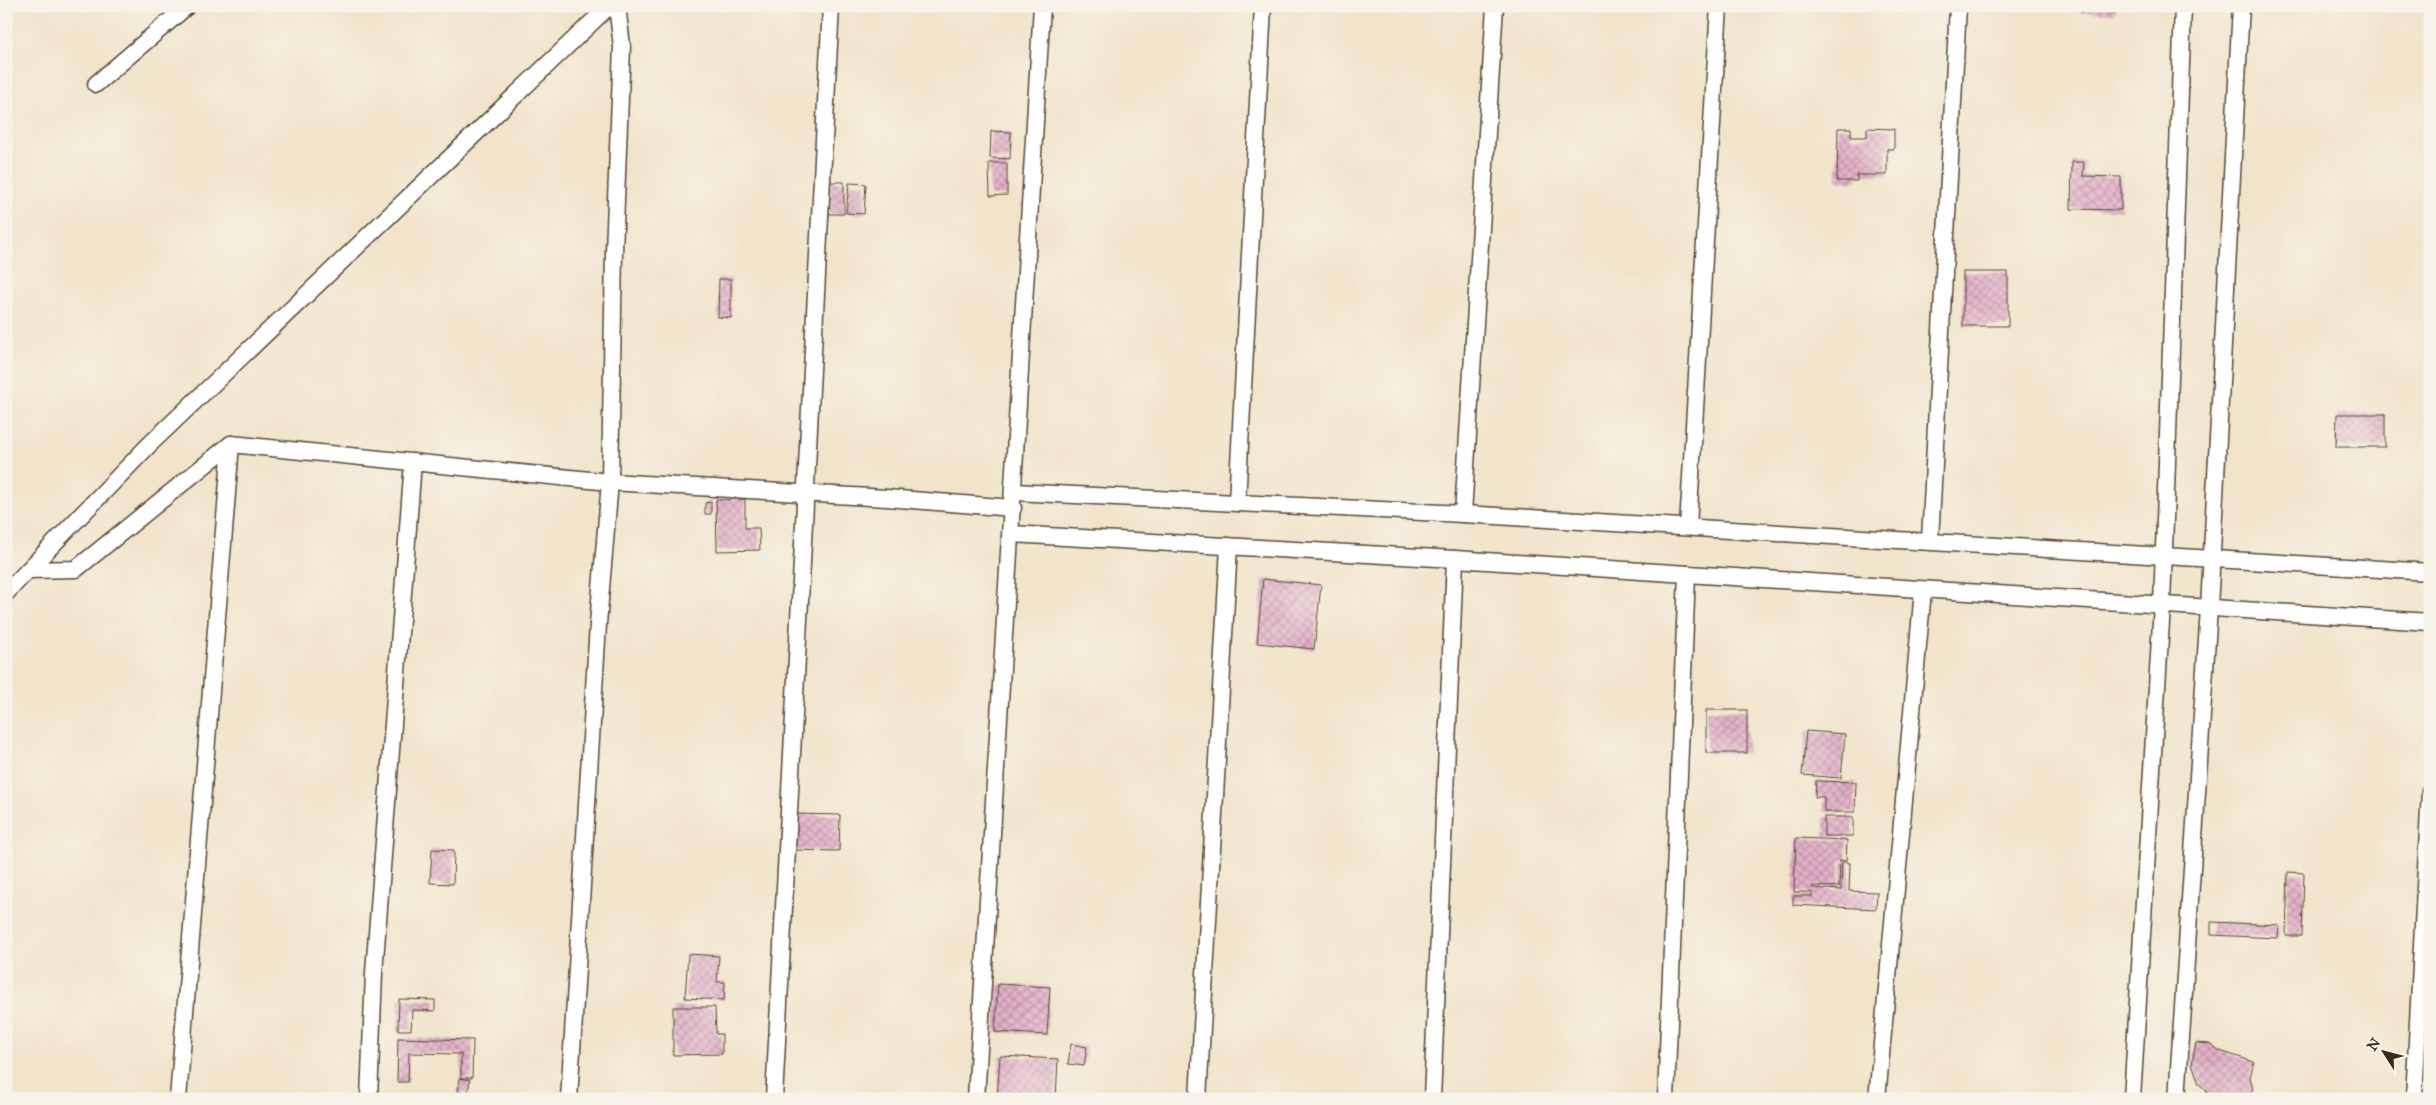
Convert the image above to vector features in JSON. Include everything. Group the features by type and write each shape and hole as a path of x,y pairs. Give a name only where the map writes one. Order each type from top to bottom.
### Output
{"street":[{"path":"96,84 188,6"},
{"path":"6,593 149,445 609,6"},
{"path":"568,1099 598,624 610,482 614,252 622,46 617,6"},
{"path":"774,1099 831,6"},
{"path":"976,1099 1042,6"},
{"path":"1236,503 1264,6"},
{"path":"1463,514 1495,6"},
{"path":"1688,527 1719,6"},
{"path":"1930,541 1958,6"},
{"path":"2132,1099 2162,605 2183,6"},
{"path":"2177,1099 2212,558 2242,6"},
{"path":"28,570 76,569 231,444 610,482 806,493 1013,500 1236,503 1463,514 2430,572"},
{"path":"178,1099 231,444"},
{"path":"370,1099 374,973 413,462"},
{"path":"1011,534 1455,559 2430,622"},
{"path":"1198,1099 1229,546"},
{"path":"1432,1099 1455,559"},
{"path":"1666,1099 1687,574"},
{"path":"1877,1099 1923,590"},
{"path":"2414,1099 2430,791"}],"building":[{"path":"2081,6 2116,6 2116,13 2080,12"},
{"path":"1838,128 1851,128 1851,137 1867,137 1867,128 1894,129 1894,149 1887,149 1887,175 1857,175 1857,181 1837,181"},
{"path":"991,131 1011,132 1010,159 990,158"},
{"path":"2072,162 2084,162 2083,176 2121,177 2121,210 2071,209"},
{"path":"989,163 1007,163 1007,195 990,196"},
{"path":"830,182 844,182 844,214 829,214"},
{"path":"849,183 866,184 864,214 846,213"},
{"path":"1963,272 2008,272 2008,326 1963,326"},
{"path":"719,279 731,279 731,318 718,317"},
{"path":"2337,414 2385,414 2385,447 2336,447"},
{"path":"745,499 745,528 759,528 760,550 717,551 716,500"},
{"path":"711,502 711,514 705,514 705,503"},
{"path":"1263,579 1321,585 1314,649 1257,643"},
{"path":"1706,710 1747,710 1747,753 1706,753"},
{"path":"1806,731 1845,734 1841,778 1802,775"},
{"path":"1816,781 1856,782 1855,812 1824,812 1824,797 1815,797"},
{"path":"795,814 840,815 839,851 794,850"},
{"path":"1824,817 1853,817 1853,836 1824,836"},
{"path":"1796,838 1847,840 1846,861 1840,860 1839,887 1812,886 1812,888 1841,890 1842,862 1850,863 1849,891 1877,892 1876,909 1793,905 1793,896 1812,896 1812,892 1794,892"},
{"path":"432,849 454,850 453,884 430,883"},
{"path":"2288,872 2304,873 2302,936 2286,936"},
{"path":"2211,922 2279,925 2278,938 2211,935"},
{"path":"688,954 719,956 717,982 725,982 724,1000 685,998"},
{"path":"998,984 1050,987 1047,1035 995,1032"},
{"path":"399,999 435,1000 435,1011 412,1010 411,1030 398,1030"},
{"path":"673,1007 715,1007 716,1034 722,1034 722,1054 673,1055"},
{"path":"398,1038 473,1040 472,1078 461,1078 461,1054 409,1053 408,1082 397,1082"},
{"path":"2196,1043 2210,1044 2220,1051 2254,1062 2250,1077 2253,1089 2246,1099 2204,1099 2207,1091 2199,1084 2192,1063"},
{"path":"1071,1044 1087,1047 1084,1066 1068,1064"},
{"path":"1000,1056 1058,1059 1056,1099 997,1099"},
{"path":"460,1078 470,1080 468,1093 458,1092"}]}
